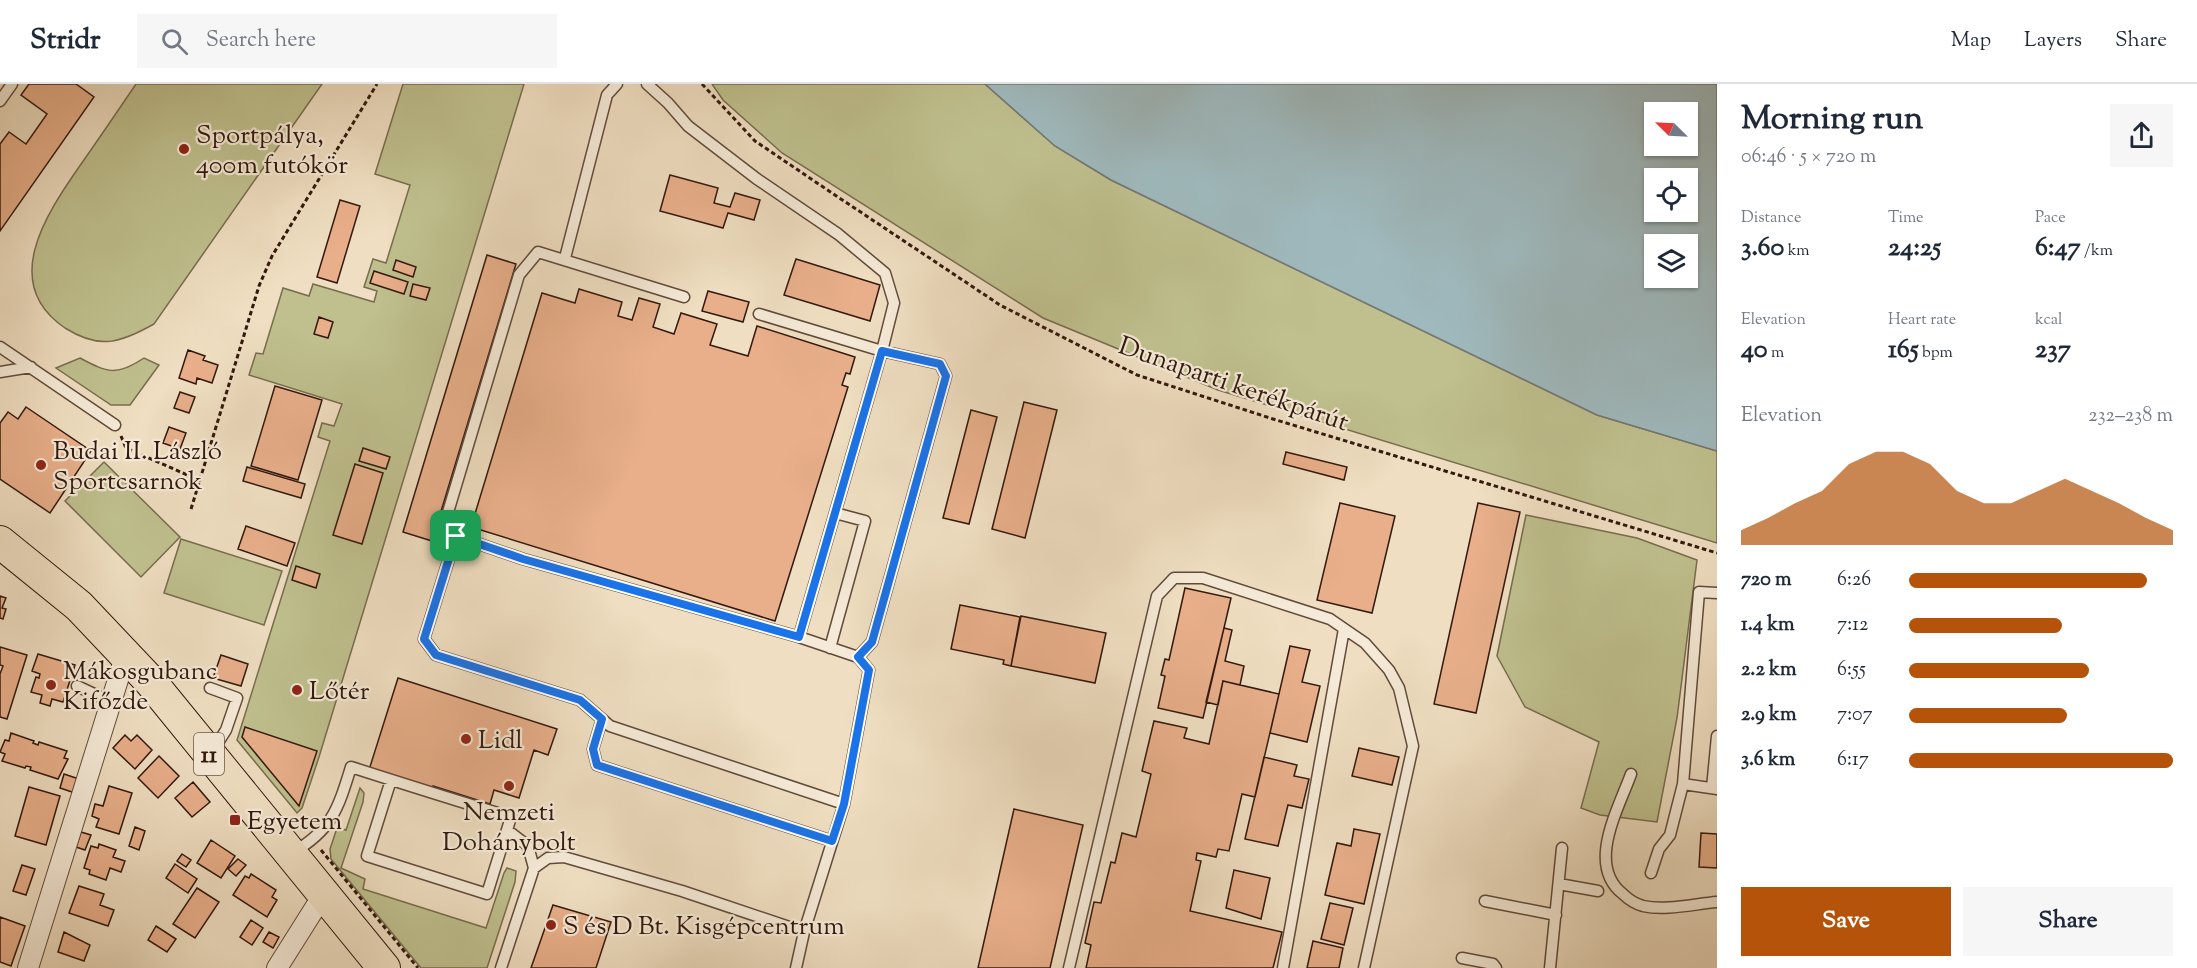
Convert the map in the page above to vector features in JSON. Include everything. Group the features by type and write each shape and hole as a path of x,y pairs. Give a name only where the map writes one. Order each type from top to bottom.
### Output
{"main road":[{"name":"11","path":"0,542 79,606 126,654 210,755 302,848 324,895 384,968"}],"street":[{"path":"28,968 126,654"},
{"path":"277,968 324,895"}],"lane":[{"path":"0,101 12,84"},
{"path":"565,258 606,95 617,84"},
{"path":"647,84 688,126 757,179 838,234 885,273 894,303 799,637"},
{"path":"684,297 565,258 538,252 519,275 446,519 456,536 523,559 799,637 858,657 869,670 844,804 804,932 796,968"},
{"path":"759,314 882,351 940,364 946,376 872,642 858,657"},
{"path":"0,346 116,425"},
{"path":"0,372 31,367"},
{"path":"831,648 865,522 835,513"},
{"path":"456,536 424,639 436,655 580,700 610,726 844,804"},
{"path":"1068,968 1157,596 1162,588 1174,578 1181,576 1203,578 1330,619 1365,643 1394,679 1406,709 1413,746 1365,968"},
{"path":"1651,873 1659,849 1670,836 1683,784 1699,592 1717,593"},
{"path":"1283,968 1344,629"},
{"path":"77,686 111,702"},
{"path":"210,688 237,698 226,730 210,755"},
{"path":"602,719 593,749 597,765 832,841"},
{"path":"1683,784 1715,789 1717,736"},
{"path":"302,848 327,827 338,808 351,767 511,818 487,894 367,856 391,780"},
{"path":"1630,774 1606,845 1606,872 1613,886 1640,906 1717,902"},
{"path":"501,968 534,868 528,846 507,830"},
{"path":"1550,968 1562,848"},
{"path":"534,868 548,858 564,857 682,891 804,932"},
{"path":"1559,885 1598,891"},
{"path":"1485,901 1556,915"},
{"path":"1462,958 1493,964 1496,968"}],"path":[{"path":"191,509 259,286 272,256 377,84"},
{"name":"Dunaparti kerékpárút","path":"702,84 755,141 829,191 1000,305 1137,375 1273,419 1717,553"},
{"path":"116,425 126,448 201,481"},
{"path":"302,848 418,968"}],"green space":[{"name":"Sportpálya, 400m futókör","path":"136,84 322,84 154,324 131,336 100,341 77,335 65,328 46,310 35,291 32,271 35,249 42,228 53,207"},
{"path":"403,84 524,84 319,757 302,808 297,813 237,740 330,441 318,437 322,423 334,426 342,404 249,375 256,353 263,354 283,288 309,296 313,284 374,302 377,291 364,287 373,259 386,263 410,185 375,174"},
{"path":"712,84 985,84 1055,146 1111,180 1597,415 1717,451 1717,543 1218,390 1043,318 782,153 723,100"},
{"path":"80,358 98,367 112,370 127,368 144,358 159,365 130,405 111,405 56,368"},
{"path":"104,462 180,537 141,577 65,501"},
{"path":"1526,515 1637,538 1697,560 1677,718 1657,822 1600,815 1581,808 1599,742 1525,707 1497,656"},
{"path":"181,539 282,571 264,625 164,593"},
{"path":"360,788 364,793 363,802 341,868 365,879 363,889 486,928 504,873 507,868 516,871 515,882 487,968 421,968 331,859 330,849 337,828 346,830"}],"water":[{"path":"985,84 1717,84 1717,451 1597,415 1111,180 1055,146"}],"building":[{"path":"29,84 76,84 94,97 0,231 0,144 9,132 26,144 47,114 21,95"},
{"path":"670,175 718,188 714,203 730,207 735,193 760,200 754,220 728,213 723,228 660,211"},
{"path":"340,200 360,206 337,283 317,277"},
{"path":"487,255 516,264 432,541 403,532"},
{"path":"796,259 880,285 870,321 784,295"},
{"path":"396,260 416,267 413,277 393,270"},
{"path":"374,271 408,282 404,294 370,283"},
{"path":"413,284 430,288 426,300 410,296"},
{"path":"579,289 622,302 618,316 632,320 639,298 660,304 653,327 674,334 681,313 717,324 710,345 748,356 757,326 855,357 850,374 846,373 842,385 848,387 775,621 471,527 542,293 575,303"},
{"path":"708,291 749,302 743,322 702,311"},
{"path":"319,317 333,322 328,338 314,334"},
{"path":"188,350 205,356 203,360 218,365 212,383 197,378 196,384 179,378"},
{"path":"275,386 322,400 298,480 251,466"},
{"path":"180,392 195,397 189,413 174,408"},
{"path":"1024,402 1057,410 1025,538 992,529"},
{"name":"Budai II. László Sportcsarnok","path":"26,407 91,451 50,513 0,479 0,423 8,412 18,419"},
{"path":"971,410 997,417 969,524 943,518"},
{"path":"169,427 186,433 180,449 163,443"},
{"path":"363,448 390,457 386,469 359,461"},
{"path":"1286,452 1347,467 1344,480 1283,464"},
{"path":"355,464 383,473 362,544 333,535"},
{"path":"247,467 305,484 301,498 243,481"},
{"path":"1340,503 1395,516 1372,613 1317,600"},
{"path":"1478,503 1520,512 1476,713 1434,704"},
{"path":"246,526 295,543 287,566 238,549"},
{"path":"296,566 320,574 316,588 292,580"},
{"path":"1185,588 1231,598 1203,718 1158,708 1165,676 1161,675 1165,659 1169,660"},
{"path":"0,596 6,598 2,608 6,609 3,619 0,618"},
{"path":"960,605 1020,617 1011,666 1003,664 1004,660 951,649"},
{"path":"1021,616 1106,633 1095,683 1011,666"},
{"path":"1224,628 1232,630 1225,661 1244,666 1240,685 1223,681 1218,705 1206,702"},
{"path":"1290,646 1310,650 1302,682 1320,686 1307,742 1270,733"},
{"path":"0,647 27,655 7,719 0,717 0,674 3,666 0,665"},
{"name":"Mákosgubanc Kifőzde","path":"38,654 75,665 63,702 52,699 50,706 40,703 42,695 31,692 36,677 39,678 40,674 32,671"},
{"path":"221,655 248,664 241,686 213,678"},
{"name":"Lidl","path":"398,678 557,729 548,755 534,750 519,798 494,790 490,804 433,786 432,790 369,770"},
{"path":"1223,681 1279,694 1255,797 1242,794 1229,851 1218,849 1216,857 1197,853 1196,860 1201,861 1190,911 1282,932 1273,968 1086,968 1091,945 1085,943 1094,902 1101,903 1111,862 1115,863 1122,833 1136,837 1151,774 1142,771 1154,721 1187,728 1184,738 1209,744"},
{"path":"245,727 317,751 299,806 242,737"},
{"path":"11,733 34,741 33,743 38,745 39,742 67,751 64,758 68,759 58,779 30,770 31,767 26,766 25,768 2,761 5,754 0,752 5,740 9,741"},
{"path":"125,735 131,741 137,735 152,750 135,769 113,748"},
{"path":"1359,748 1399,757 1392,785 1352,776"},
{"path":"159,756 179,776 158,798 138,778"},
{"path":"1264,757 1297,765 1294,776 1309,779 1302,808 1288,805 1278,846 1245,839"},
{"path":"64,774 79,779 75,793 60,788"},
{"path":"193,782 210,802 192,817 175,798"},
{"path":"109,786 132,793 119,834 96,827 99,819 92,816 95,804 103,806"},
{"path":"29,787 60,796 46,845 15,836"},
{"path":"1014,809 1083,825 1050,968 978,968"},
{"path":"135,827 145,831 139,850 129,846"},
{"path":"1354,829 1380,834 1364,904 1325,895 1337,843 1351,846"},
{"path":"81,832 91,835 85,850 76,847"},
{"path":"1701,833 1717,834 1717,868 1699,867"},
{"path":"211,840 235,856 221,878 197,863"},
{"path":"99,844 116,850 113,857 125,861 121,872 110,868 106,880 89,874 90,870 84,868 91,846 98,848"},
{"path":"182,854 191,860 186,867 177,861"},
{"path":"238,859 246,865 236,876 228,869"},
{"path":"175,864 197,879 188,893 166,878"},
{"path":"22,865 35,869 26,895 13,891"},
{"path":"1234,870 1270,878 1261,919 1226,908"},
{"path":"251,874 276,890 272,897 277,900 267,917 233,895 245,876 249,878"},
{"path":"79,886 104,894 100,905 114,910 108,926 69,913"},
{"path":"197,888 219,902 195,938 173,924"},
{"path":"1330,903 1353,908 1344,945 1321,939"},
{"path":"553,905 611,922 596,968 531,968"},
{"path":"0,917 25,926 11,966 0,962"},
{"path":"251,920 263,928 252,945 240,937"},
{"path":"156,926 176,939 167,952 148,940"},
{"path":"64,932 90,945 84,961 58,952"},
{"path":"269,932 279,937 273,948 263,942"},
{"path":"1313,941 1343,948 1339,968 1307,968"}],"place":[{"name":"Sportpálya, 400m futókör","path":"184,149"},
{"name":"Budai II. László Sportcsarnok","path":"41,465"},
{"name":"Mákosgubanc Kifőzde","path":"51,685"},
{"name":"Lőtér","path":"297,690"},
{"name":"Lidl","path":"466,739"},
{"name":"Nemzeti Dohánybolt","path":"509,786"},
{"name":"Egyetem","path":"235,820"},
{"name":"S és D Bt. Kisgépcentrum","path":"551,925"}],"route":[{"path":"882,351 940,364 946,376 872,642 858,657 869,670 844,804 832,841 597,765 593,749 602,719 580,700 436,655 424,639 456,536 523,559 799,637 882,351"}]}
